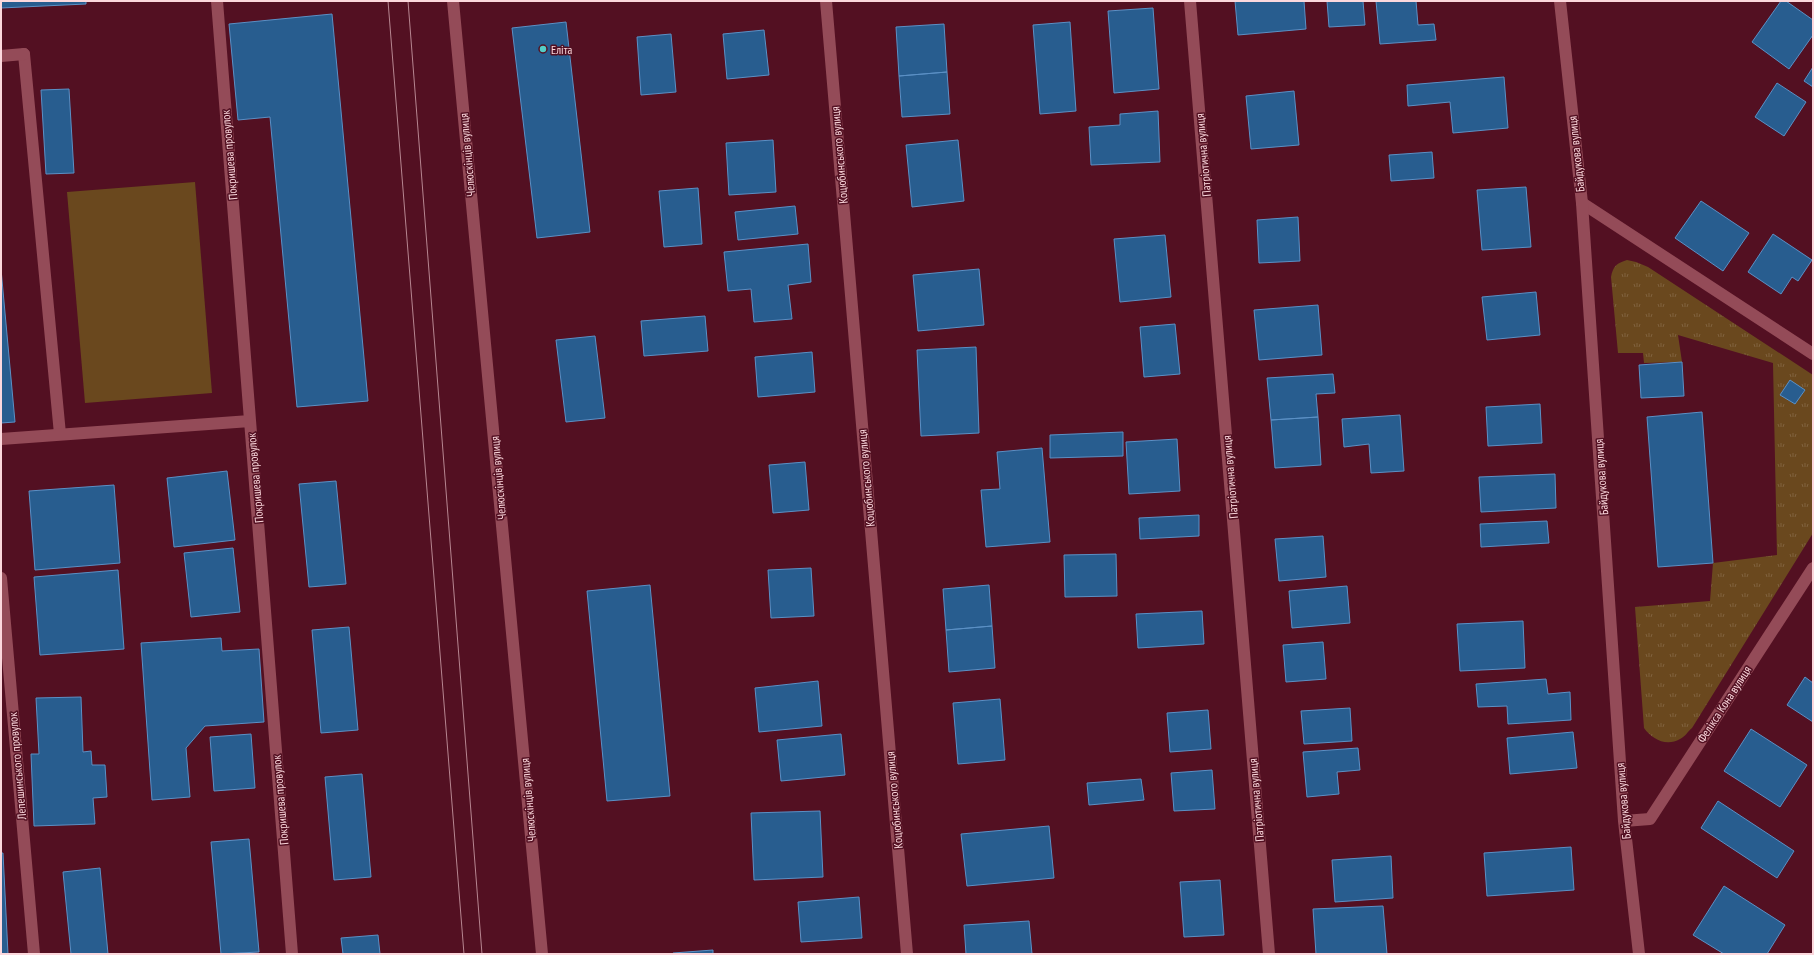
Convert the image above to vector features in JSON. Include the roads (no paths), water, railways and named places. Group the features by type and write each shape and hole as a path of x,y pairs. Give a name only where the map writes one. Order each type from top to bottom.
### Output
{"street":[{"name":"Покришева провулок","path":"217,1 292,954"},
{"name":"Челюскінців вулиця","path":"453,1 542,954"},
{"name":"Коцюбинського вулиця","path":"826,1 907,954"},
{"name":"Патріотична вулиця","path":"1190,1 1269,954"},
{"name":"Байдукова вулиця","path":"1560,1 1582,202 1624,821 1639,954"},
{"path":"1,56 24,54 60,434"},
{"path":"1582,202 1813,354"},
{"path":"1,439 250,421"},
{"name":"Фелікса Кона вулиця","path":"1624,821 1650,819 1813,568"},
{"name":"Лепешинського провулок","path":"1,578 34,954"}],"tram line":[{"path":"388,1 464,954"},
{"path":"408,1 482,954"}],"place":[{"name":"Еліта","path":"543,49"}]}
